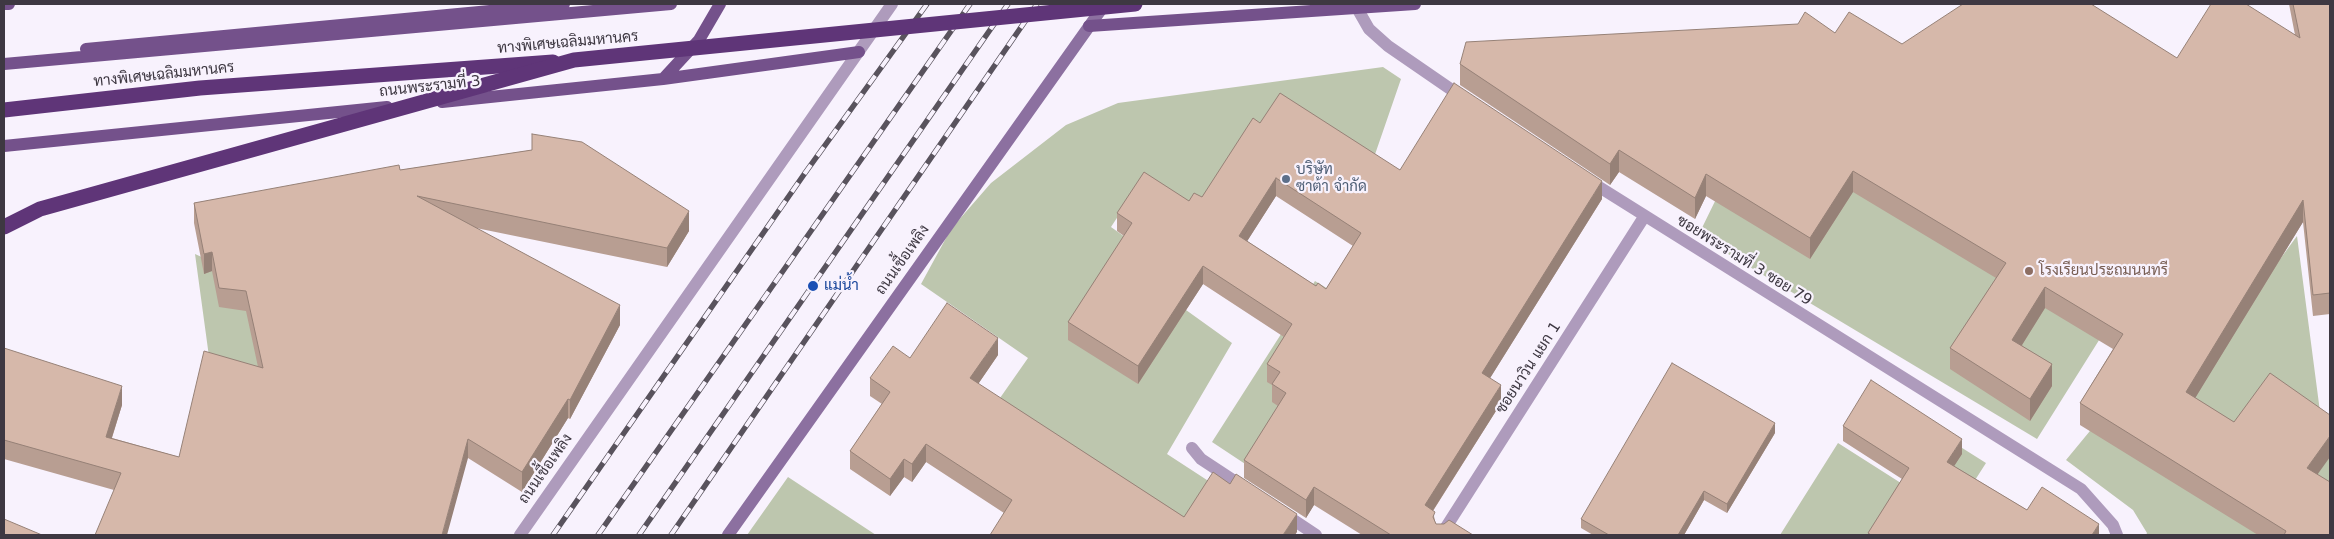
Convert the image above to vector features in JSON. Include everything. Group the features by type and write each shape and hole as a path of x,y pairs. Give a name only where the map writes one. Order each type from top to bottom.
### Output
{"highway":[{"name":"ทางพิเศษเฉลิมมหานคร","path":"4,110 200,88 574,60 1135,4"},
{"path":"4,227 40,209 574,60"}],"main road":[{"path":"4,4 9,4"},
{"path":"4,58 564,4"},
{"path":"4,64 671,4"},
{"path":"663,79 699,40 720,4"},
{"path":"1089,26 1415,4"},
{"name":"ถนนพระรามที่ 3","path":"4,146 663,79 859,52"}],"street":[{"name":"ถนนเชื้อเพลิง","path":"520,535 892,4"},
{"name":"ถนนเชื้อเพลิง","path":"728,535 1105,4"},
{"path":"1357,8 1369,29 1388,46 1474,105"},
{"name":"ซอยพระรามที่ 3 ซอย 79","path":"1580,175 1644,218 2080,490 2113,525 2116,535"},
{"name":"ซอยนาวิน แยก 1","path":"1441,535 1644,218"},
{"path":"1192,448 1201,459 1259,497"},
{"path":"1275,508 1316,535"}],"green space":[{"path":"1383,67 1401,79 1371,166 1281,126 1216,222 1143,178 1111,227 1161,263 1147,282 1232,343 1167,454 1210,482 1175,535 986,418 1028,358 921,284 951,229 991,183 1066,125 1118,103"},
{"path":"1742,146 1831,169 2101,337 2037,439 1698,236"},
{"path":"2297,236 2322,427 2330,427 2330,535 2146,535 2147,533 2133,510 2066,460 2099,420 2173,405"},
{"path":"195,254 430,360 422,420 210,364"},
{"path":"1315,281 1351,303 1292,495 1212,442"},
{"path":"1838,443 1926,499 1959,446 1986,463 1952,516 1922,535 1780,535"},
{"path":"788,477 876,535 747,535"}],"building":[{"name":"โรงเรียนประถมนนทรี","path":"1963,4 2091,4 2177,58 2211,4 2246,4 2300,38 2293,4 2330,4 2330,293 2313,295 2303,200 2186,392 2234,422 2270,373 2330,415 2330,436 2307,468 2330,482 2330,535 2284,535 2286,531 2080,403 2123,334 2045,287 2012,340 2052,364 2030,399 1950,348 2006,263 1853,171 1810,238 1706,174 1695,198 1619,150 1610,164 1460,64 1466,42 1798,24 1805,12 1835,33 1849,12 1902,44"},
{"path":"1454,83 1602,181 1482,373 1501,385 1425,505 1435,512 1433,517 1436,524 1444,524 1449,520 1473,535 1391,535 1314,487 1306,500 1244,460 1286,393 1272,384 1280,372 1267,364 1292,324 1203,266 1138,366 1068,322 1132,223 1117,213 1144,172 1189,201 1194,193 1202,197 1253,118 1260,123 1280,93 1400,170","holes":["1276,178 1361,233 1326,289 1318,283 1316,286 1239,236"]},
{"path":"532,134 582,142 689,211 667,248 417,196 620,305 570,400 568,399 522,472 468,439 442,535 95,535 121,473 4,440 4,348 122,386 106,437 179,457 204,351 263,368 246,291 219,288 212,252 204,254 194,203 399,165 400,170 532,150"},
{"path":"947,303 998,338 970,378 1184,517 1213,472 1230,484 1236,474 1297,514 1283,535 990,535 1012,500 926,444 912,464 904,459 890,479 850,451 890,392 870,378 893,346 910,358"},
{"path":"1672,363 1775,423 1727,504 1704,491 1678,535 1609,535 1581,519"},
{"path":"1871,380 1962,439 1947,462 2027,510 2042,487 2099,524 2092,535 1871,535 1868,533 1909,468 1843,426"},
{"path":"4,519 42,535 4,535"}],"railway":[{"path":"553,535 805,173 927,4"},
{"path":"598,535 970,4"},
{"path":"639,535 1008,4"},
{"path":"671,535 1037,4"}],"place":[{"name":"บริษัท ซาต้า จำกัด","path":"1286,179"},
{"name":"โรงเรียนประถมนนทรี","path":"2029,271"},
{"name":"แม่น้ำ","path":"813,286"}]}
